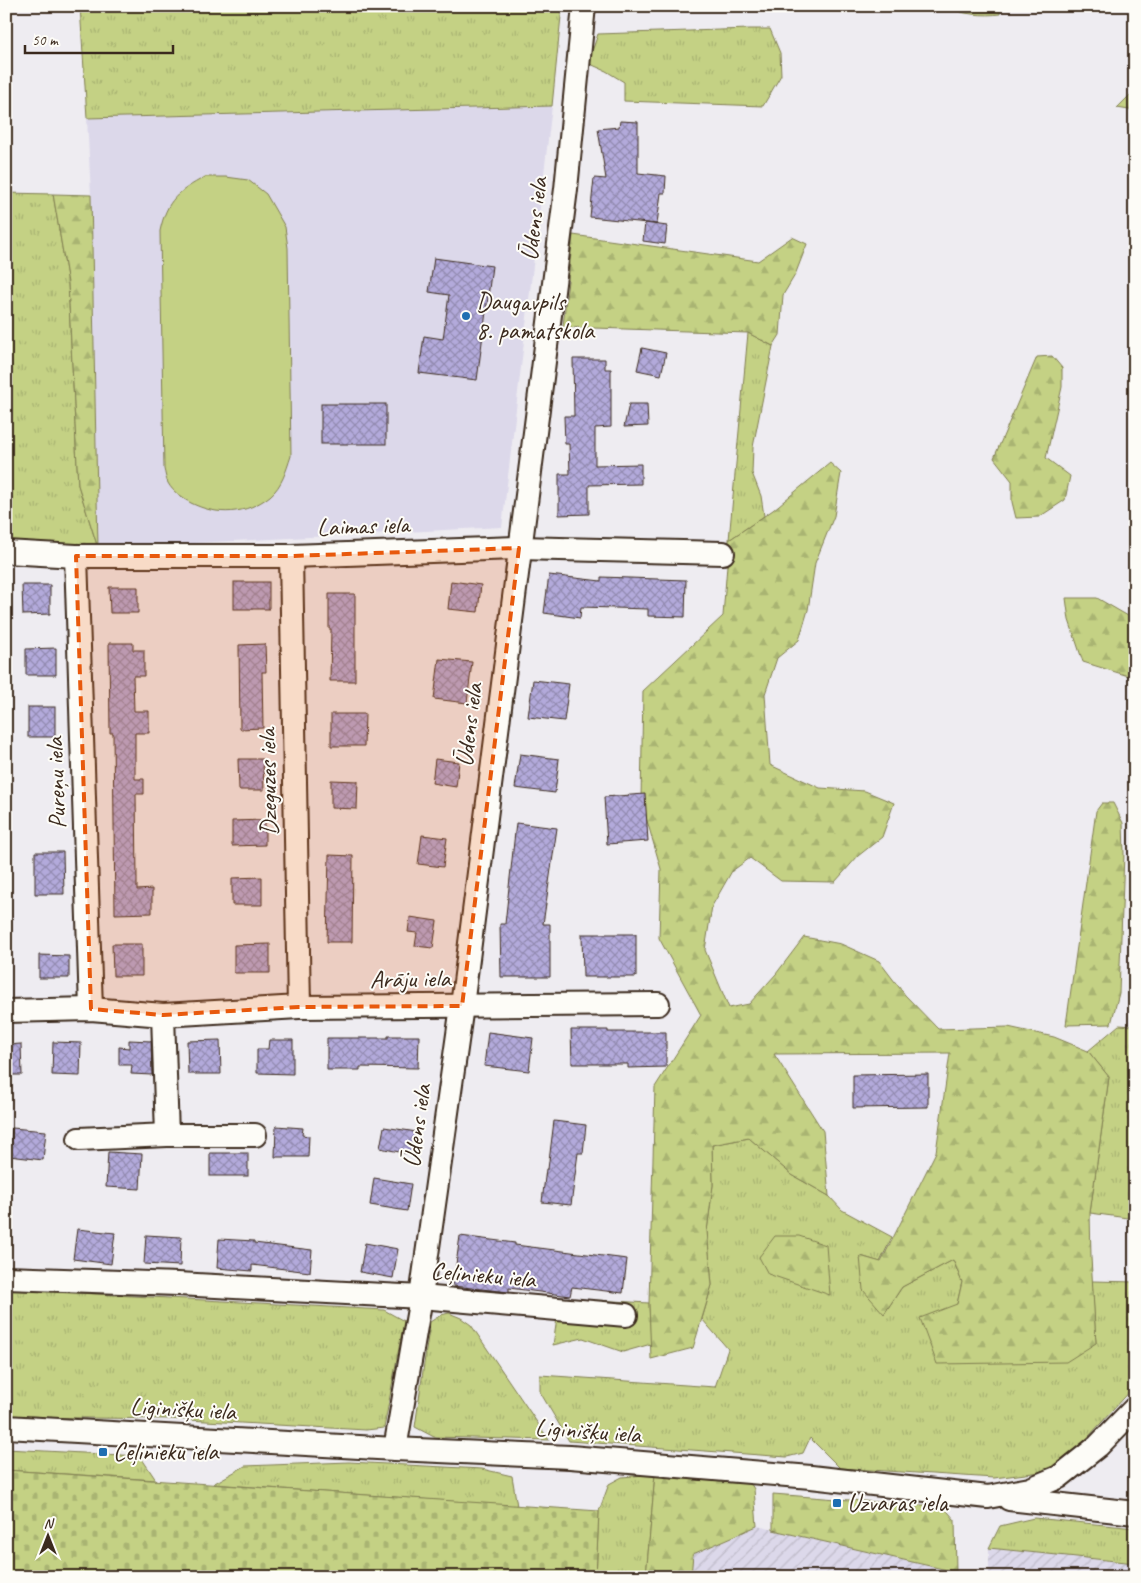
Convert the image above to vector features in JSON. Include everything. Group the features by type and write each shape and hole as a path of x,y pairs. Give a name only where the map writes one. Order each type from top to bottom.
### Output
{"street":[{"name":"Ūdens iela","path":"395,1449 421,1298 462,1006 566,189 584,6"},
{"name":"Laimas iela","path":"6,552 76,556 292,556 519,548 723,553"},
{"name":"Pureņu iela","path":"76,556 91,1009"},
{"name":"Dzeguzes iela","path":"292,556 299,1007"},
{"name":"Arāju iela","path":"6,1011 91,1009 163,1015 299,1007 658,1004"},
{"path":"163,1015 167,1135"},
{"path":"78,1139 167,1135 254,1135"},
{"name":"Ceļinieku iela","path":"6,1278 178,1284 421,1298 626,1315"},
{"name":"Liginišķu iela","path":"6,1427 395,1449 570,1456 811,1477 988,1497 1030,1489 1059,1477 1098,1446 1135,1408"},
{"path":"988,1497 1135,1513"}],"highlighted area":[{"path":"519,548 462,1006 299,1007 163,1015 91,1009 76,556 291,556"}],"shaded area":[{"path":"552,106 502,527 98,548 91,195 87,118"},
{"path":"757,1526 979,1577 691,1577 693,1554"},
{"path":"989,1548 1135,1563 1135,1577 989,1577"}],"green space":[{"path":"80,6 562,6 552,106 87,118"},
{"path":"947,6 1000,6 1000,14 980,15 965,13"},
{"path":"770,29 780,53 781,75 763,106 624,101 624,82 588,63 598,34"},
{"path":"1134,91 1135,111 1117,108"},
{"path":"205,177 248,180 266,194 285,227 288,248 291,456 281,483 270,496 251,507 231,512 211,510 184,499 170,486 164,469 160,231 166,211 175,198 188,187"},
{"path":"6,193 53,194 68,283 78,485 98,548 6,543"},
{"path":"53,194 91,195 98,548 78,485 68,283"},
{"path":"573,235 758,261 792,237 807,244 795,275 783,295 780,335 773,346 748,333 563,327"},
{"path":"748,333 773,346 753,447 752,473 761,496 764,516 729,540"},
{"path":"1052,356 1062,368 1062,387 1046,458 1070,476 1065,500 1039,517 1016,518 1012,502 1012,481 994,458 1037,357"},
{"path":"830,463 841,473 834,516 815,563 808,610 799,640 777,658 765,694 770,765 820,788 865,791 894,803 882,837 858,856 835,882 781,881 750,858 732,871 712,906 705,950 729,1008 749,1004 776,974 804,937 841,944 879,961 905,995 938,1029 1008,1027 1054,1037 1088,1051 1109,1077 1090,1213 1096,1343 1066,1362 937,1364 920,1318 957,1304 962,1282 953,1260 902,1287 884,1314 863,1290 860,1256 881,1262 936,1152 950,1053 774,1054 823,1131 829,1196 792,1175 749,1138 712,1145 713,1185 707,1231 712,1285 693,1348 651,1359 649,1303 655,1087 701,1015 659,938 661,869 641,800 643,691 723,616 729,540 773,510"},
{"path":"1066,598 1097,598 1135,620 1135,678 1083,662 1069,620"},
{"path":"1102,803 1113,803 1123,823 1124,853 1119,993 1111,1024 1066,1025 1096,811"},
{"path":"1119,1025 1135,1026 1135,1219 1090,1213 1109,1077 1088,1051"},
{"path":"749,1138 792,1175 829,1196 842,1210 892,1237 880,1262 861,1256 884,1314 902,1287 953,1260 962,1282 957,1304 1096,1343 1092,1281 1135,1282 1135,1386 1067,1460 1041,1472 994,1478 840,1468 810,1438 803,1453 787,1457 569,1441 540,1392 540,1375 715,1387 728,1349 702,1319 712,1285 707,1231 713,1185 712,1145"},
{"path":"775,1236 799,1236 826,1245 830,1295 768,1274 759,1257"},
{"path":"6,1289 384,1310 404,1321 384,1428 366,1430 170,1419 14,1417 6,1410"},
{"path":"560,1298 649,1303 651,1344 623,1352 583,1338 553,1345"},
{"path":"449,1313 471,1325 549,1440 434,1437 415,1427 430,1322 441,1315"},
{"path":"1135,1430 1135,1494 1130,1482 1129,1463 1131,1440"},
{"path":"6,1449 140,1456 156,1480 6,1470"},
{"path":"349,1462 482,1469 512,1476 517,1506 213,1484 245,1466"},
{"path":"6,1470 599,1511 596,1577 6,1577"},
{"path":"655,1474 646,1577 596,1577 599,1511 609,1484 622,1477"},
{"path":"655,1474 748,1479 754,1489 757,1526 693,1554 691,1577 646,1577"},
{"path":"773,1494 914,1505 942,1505 955,1520 956,1572 773,1530"},
{"path":"1034,1518 1135,1528 1135,1563 989,1548 1000,1526"}],"building":[{"path":"620,121 638,122 638,173 666,176 665,193 661,193 657,224 590,217 594,178 606,179 598,129 619,127"},
{"path":"645,223 667,226 665,244 643,241"},
{"name":"Daugavpils 8. pamatskola","path":"434,258 492,266 477,380 419,373 424,336 443,339 449,295 429,292"},
{"path":"642,348 666,353 661,375 637,370"},
{"path":"573,359 605,359 605,369 611,369 611,427 595,428 595,465 641,464 641,484 589,485 589,514 559,515 559,474 570,474 569,444 565,444 564,416 574,416"},
{"path":"321,404 386,404 386,444 321,444"},
{"path":"629,404 647,404 648,426 624,427"},
{"path":"549,575 601,581 601,577 686,580 685,617 648,616 648,609 581,607 580,618 544,613"},
{"path":"451,581 481,585 478,612 448,609"},
{"path":"234,582 269,582 269,609 234,609"},
{"path":"22,585 50,585 50,614 23,615"},
{"path":"109,587 138,587 138,613 110,613"},
{"path":"329,594 355,594 355,681 330,681 331,629 329,629"},
{"path":"109,643 133,643 133,650 144,650 144,676 133,676 134,711 149,711 149,733 135,733 135,779 144,779 144,794 136,794 137,890 152,889 152,913 115,914 113,733 110,733"},
{"path":"265,644 266,672 262,672 263,728 240,729 239,645"},
{"path":"56,648 56,675 26,675 26,649"},
{"path":"439,659 472,662 467,703 434,699"},
{"path":"533,680 569,684 564,721 528,717"},
{"path":"28,707 55,707 55,737 28,737"},
{"path":"331,714 365,714 364,746 331,746"},
{"path":"520,754 559,759 555,793 515,788"},
{"path":"238,759 263,759 264,790 239,790"},
{"path":"435,759 459,762 456,787 432,783"},
{"path":"331,780 358,781 357,809 331,808"},
{"path":"645,794 648,841 607,844 604,797"},
{"path":"265,820 265,845 232,846 232,821"},
{"path":"516,823 557,828 543,924 550,924 550,977 501,977 500,924 505,924"},
{"path":"422,835 447,838 443,867 418,864"},
{"path":"35,852 63,852 64,894 35,894"},
{"path":"329,855 353,856 352,942 327,942"},
{"path":"262,877 262,905 232,905 232,878"},
{"path":"410,917 437,921 433,948 415,946 417,933 408,932"},
{"path":"582,934 636,934 636,977 583,977"},
{"path":"112,944 142,944 142,976 113,976"},
{"path":"270,944 270,973 234,973 234,945"},
{"path":"39,955 69,956 69,978 39,978"},
{"path":"571,1030 666,1032 666,1067 628,1068 628,1064 572,1064"},
{"path":"488,1032 533,1038 529,1071 484,1066"},
{"path":"388,1036 419,1036 418,1068 360,1067 360,1070 327,1070 327,1038 388,1038"},
{"path":"129,1040 151,1041 152,1075 131,1074 132,1065 119,1065 119,1047 129,1048"},
{"path":"220,1040 221,1074 188,1074 187,1041"},
{"path":"269,1040 293,1040 293,1074 257,1073 257,1049 268,1049"},
{"path":"53,1042 81,1043 80,1076 52,1075"},
{"path":"21,1044 22,1075 6,1075 6,1045"},
{"path":"928,1074 928,1107 853,1108 853,1075"},
{"path":"554,1121 586,1125 583,1153 578,1153 571,1205 542,1202"},
{"path":"276,1126 303,1128 302,1135 309,1136 308,1157 275,1157"},
{"path":"384,1127 417,1132 414,1155 380,1148"},
{"path":"12,1128 46,1131 43,1160 9,1156"},
{"path":"108,1152 142,1154 140,1189 106,1187"},
{"path":"210,1153 248,1153 248,1176 210,1176"},
{"path":"374,1178 411,1184 407,1211 370,1205"},
{"path":"77,1229 115,1233 111,1264 73,1259"},
{"path":"146,1235 181,1237 180,1266 144,1264"},
{"path":"460,1236 627,1259 623,1293 572,1287 570,1296 509,1288 509,1292 453,1286"},
{"path":"219,1239 254,1241 254,1243 312,1250 310,1272 252,1265 252,1271 217,1268"},
{"path":"365,1243 398,1249 393,1278 360,1272"}],"place":[{"name":"Daugavpils 8. pamatskola","path":"466,316"},
{"name":"Ceļinieku iela","path":"103,1452"},
{"name":"Uzvaras iela","path":"837,1503"}]}
